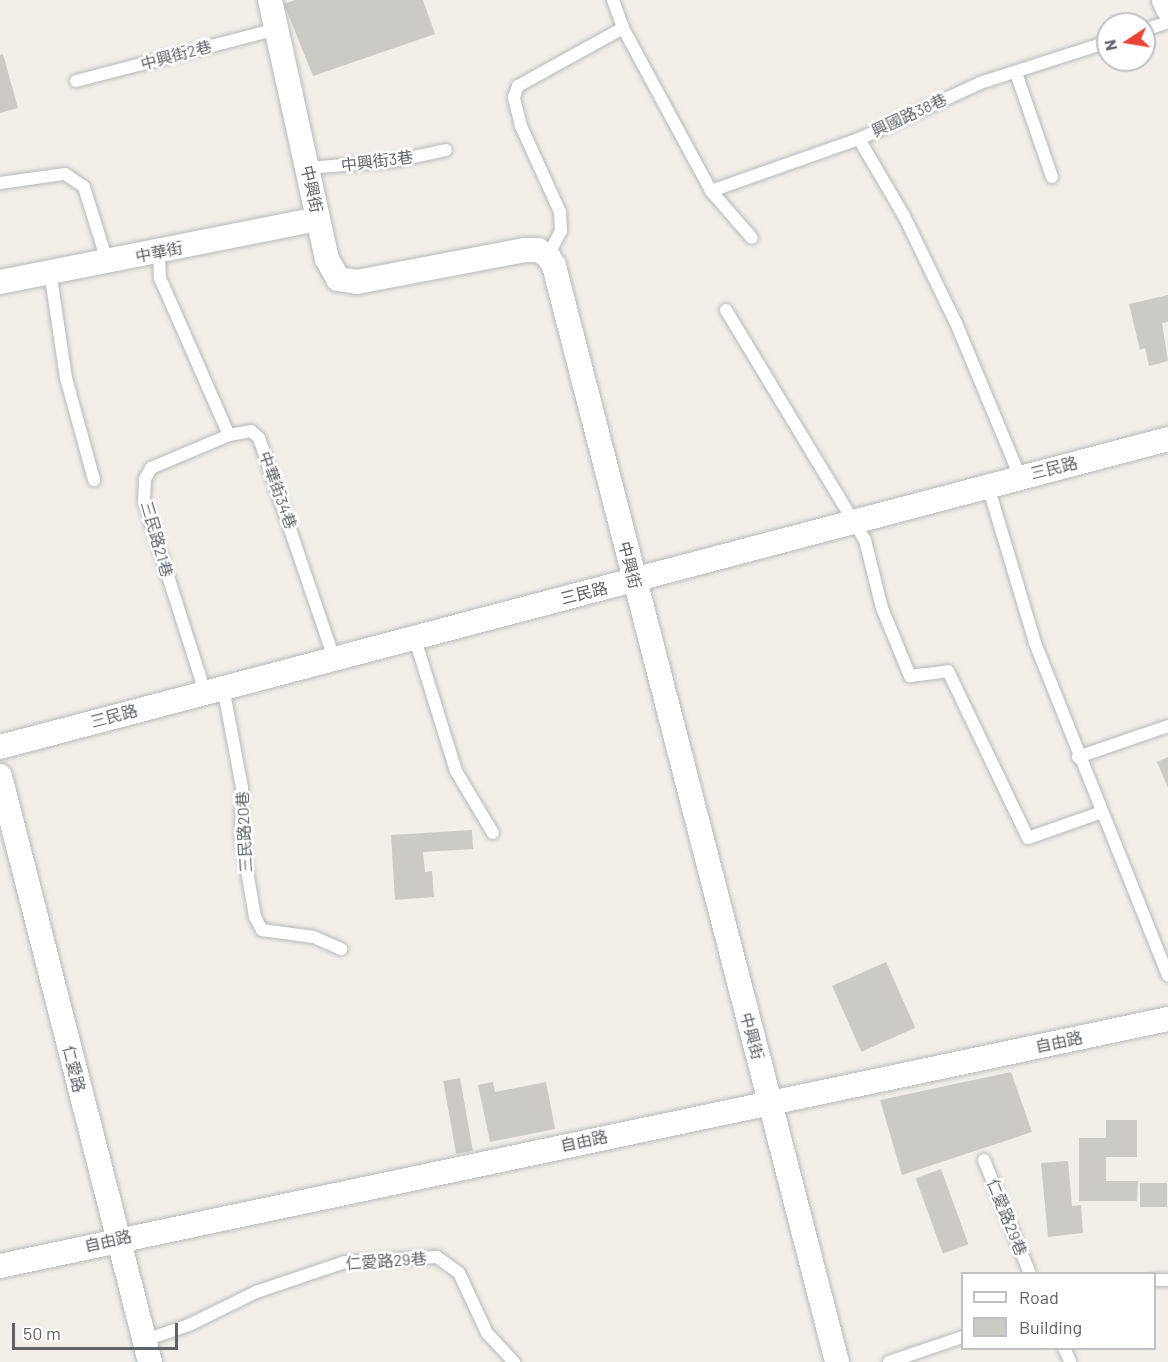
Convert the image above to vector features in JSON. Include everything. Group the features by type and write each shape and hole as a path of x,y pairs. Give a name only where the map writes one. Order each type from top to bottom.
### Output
{"street":[{"name":"中興街","path":"270,0 331,271 346,282 524,250 538,250 548,256 837,1362"},
{"path":"1164,0 1168,9"},
{"name":"中華街","path":"0,282 318,219"},
{"name":"三民路","path":"0,747 1168,439"},
{"name":"仁愛路","path":"0,776 117,1239 148,1351"},
{"name":"自由路","path":"0,1266 117,1239 1168,1019"}],"lane":[{"path":"613,0 623,28 711,191 752,238"},
{"path":"548,256 561,231 560,212 521,126 514,97 518,86 623,28"},
{"name":"中興街2巷","path":"76,81 277,29"},
{"name":"興國路38巷","path":"711,191 859,139 980,83 1096,46"},
{"path":"1016,73 1052,177"},
{"path":"859,139 904,216 956,323 1020,477"},
{"name":"中興街3巷","path":"307,168 394,161 446,150"},
{"path":"0,183 65,174 84,187 107,261"},
{"path":"159,252 159,278 229,435"},
{"path":"50,271 66,378 94,480"},
{"path":"726,310 865,540 882,608 910,676 948,671 1028,838 1102,812"},
{"name":"中華街34巷","path":"229,435 251,431 260,438 334,658"},
{"name":"三民路21巷","path":"214,690 144,501 145,479 151,468 229,435"},
{"path":"988,486 1035,644 1078,757 1168,975"},
{"path":"414,636 456,771 493,833"},
{"name":"三民路20巷","path":"214,690 242,788 241,836 248,893 255,917 262,930 314,937 341,949"},
{"path":"1078,757 1168,726"},
{"name":"仁愛路29巷","path":"984,1160 1029,1272"},
{"name":"仁愛路29巷","path":"148,1351 189,1325 256,1292 345,1262 437,1257 459,1273 487,1333 514,1362"},
{"path":"889,1362 961,1338"}],"building":[{"path":"295,0 423,0 435,34 313,76 284,4"},
{"path":"3,54 18,108 0,113 0,55"},
{"path":"1168,295 1168,322 1162,323 1168,361 1149,366 1145,348 1140,350 1129,304"},
{"path":"1168,757 1168,788 1157,762"},
{"path":"472,830 473,849 423,852 425,872 432,871 434,897 395,900 391,835"},
{"path":"886,962 915,1028 861,1052 832,986"},
{"path":"1011,1072 1032,1132 902,1175 880,1100"},
{"path":"460,1078 473,1151 456,1154 443,1081"},
{"path":"493,1082 495,1092 546,1082 555,1129 490,1142 478,1085"},
{"path":"1106,1120 1137,1120 1137,1157 1106,1157 1106,1181 1138,1181 1137,1201 1079,1201 1079,1138 1106,1138"},
{"path":"1068,1161 1072,1206 1081,1205 1083,1233 1048,1237 1041,1163"},
{"path":"941,1169 968,1244 943,1253 916,1178"},
{"path":"1140,1183 1167,1183 1167,1207 1140,1207"}]}
